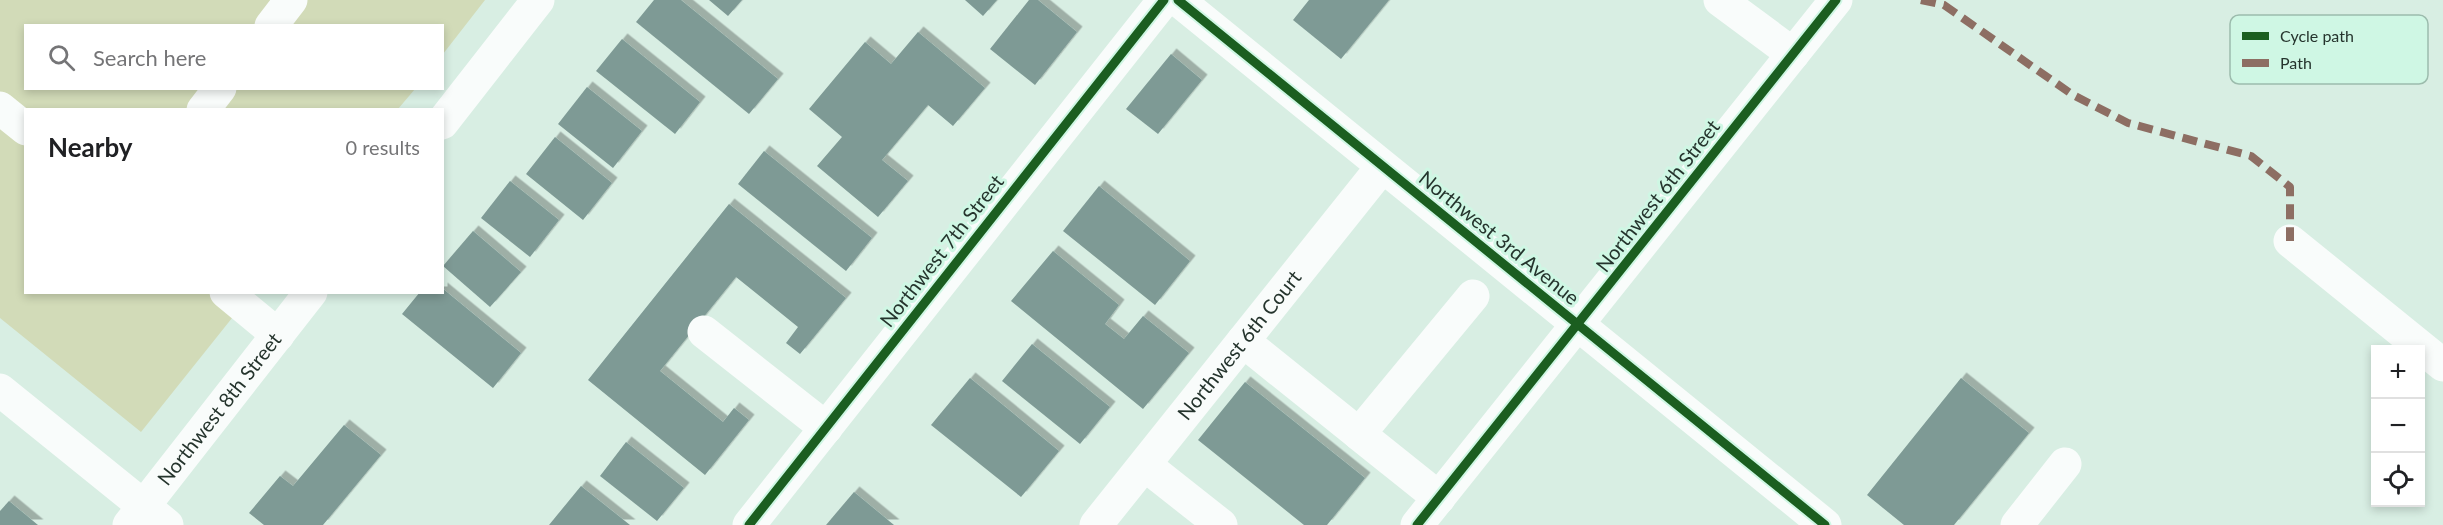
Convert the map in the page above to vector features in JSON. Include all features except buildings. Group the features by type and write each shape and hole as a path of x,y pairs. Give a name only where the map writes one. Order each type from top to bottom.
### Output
{"street":[{"path":"272,24 291,0"},
{"path":"444,120 538,0"},
{"name":"Northwest 7th Street","path":"749,525 1164,0"},
{"name":"Northwest 3rd Avenue","path":"1178,0 1825,525"},
{"path":"1720,0 1793,54"},
{"name":"Northwest 6th Street","path":"1417,525 1579,325 1836,0"},
{"path":"204,108 218,90"},
{"path":"0,108 24,127"},
{"name":"Northwest 6th Court","path":"1096,525 1382,167"},
{"path":"2290,241 2442,363"},
{"path":"228,294 278,335"},
{"name":"Northwest 8th Street","path":"147,519 309,294"},
{"path":"1359,434 1473,296"},
{"path":"704,333 826,428"},
{"path":"1243,341 1439,498"},
{"path":"0,390 147,519"},
{"path":"2017,525 2065,464"},
{"path":"1145,465 1221,525"}],"green space":[{"path":"0,0 485,0 444,53 444,24 24,24 24,90 414,90 399,108 24,108 24,294 251,294 141,432 0,318"}],"marked path":[{"path":"1921,0 1944,5 2073,95 2128,123 2251,156 2290,187 2290,241"}],"cycle path":[{"path":"749,525 1164,0"},
{"path":"1178,0 1825,525"},
{"path":"1417,525 1836,0"}]}
